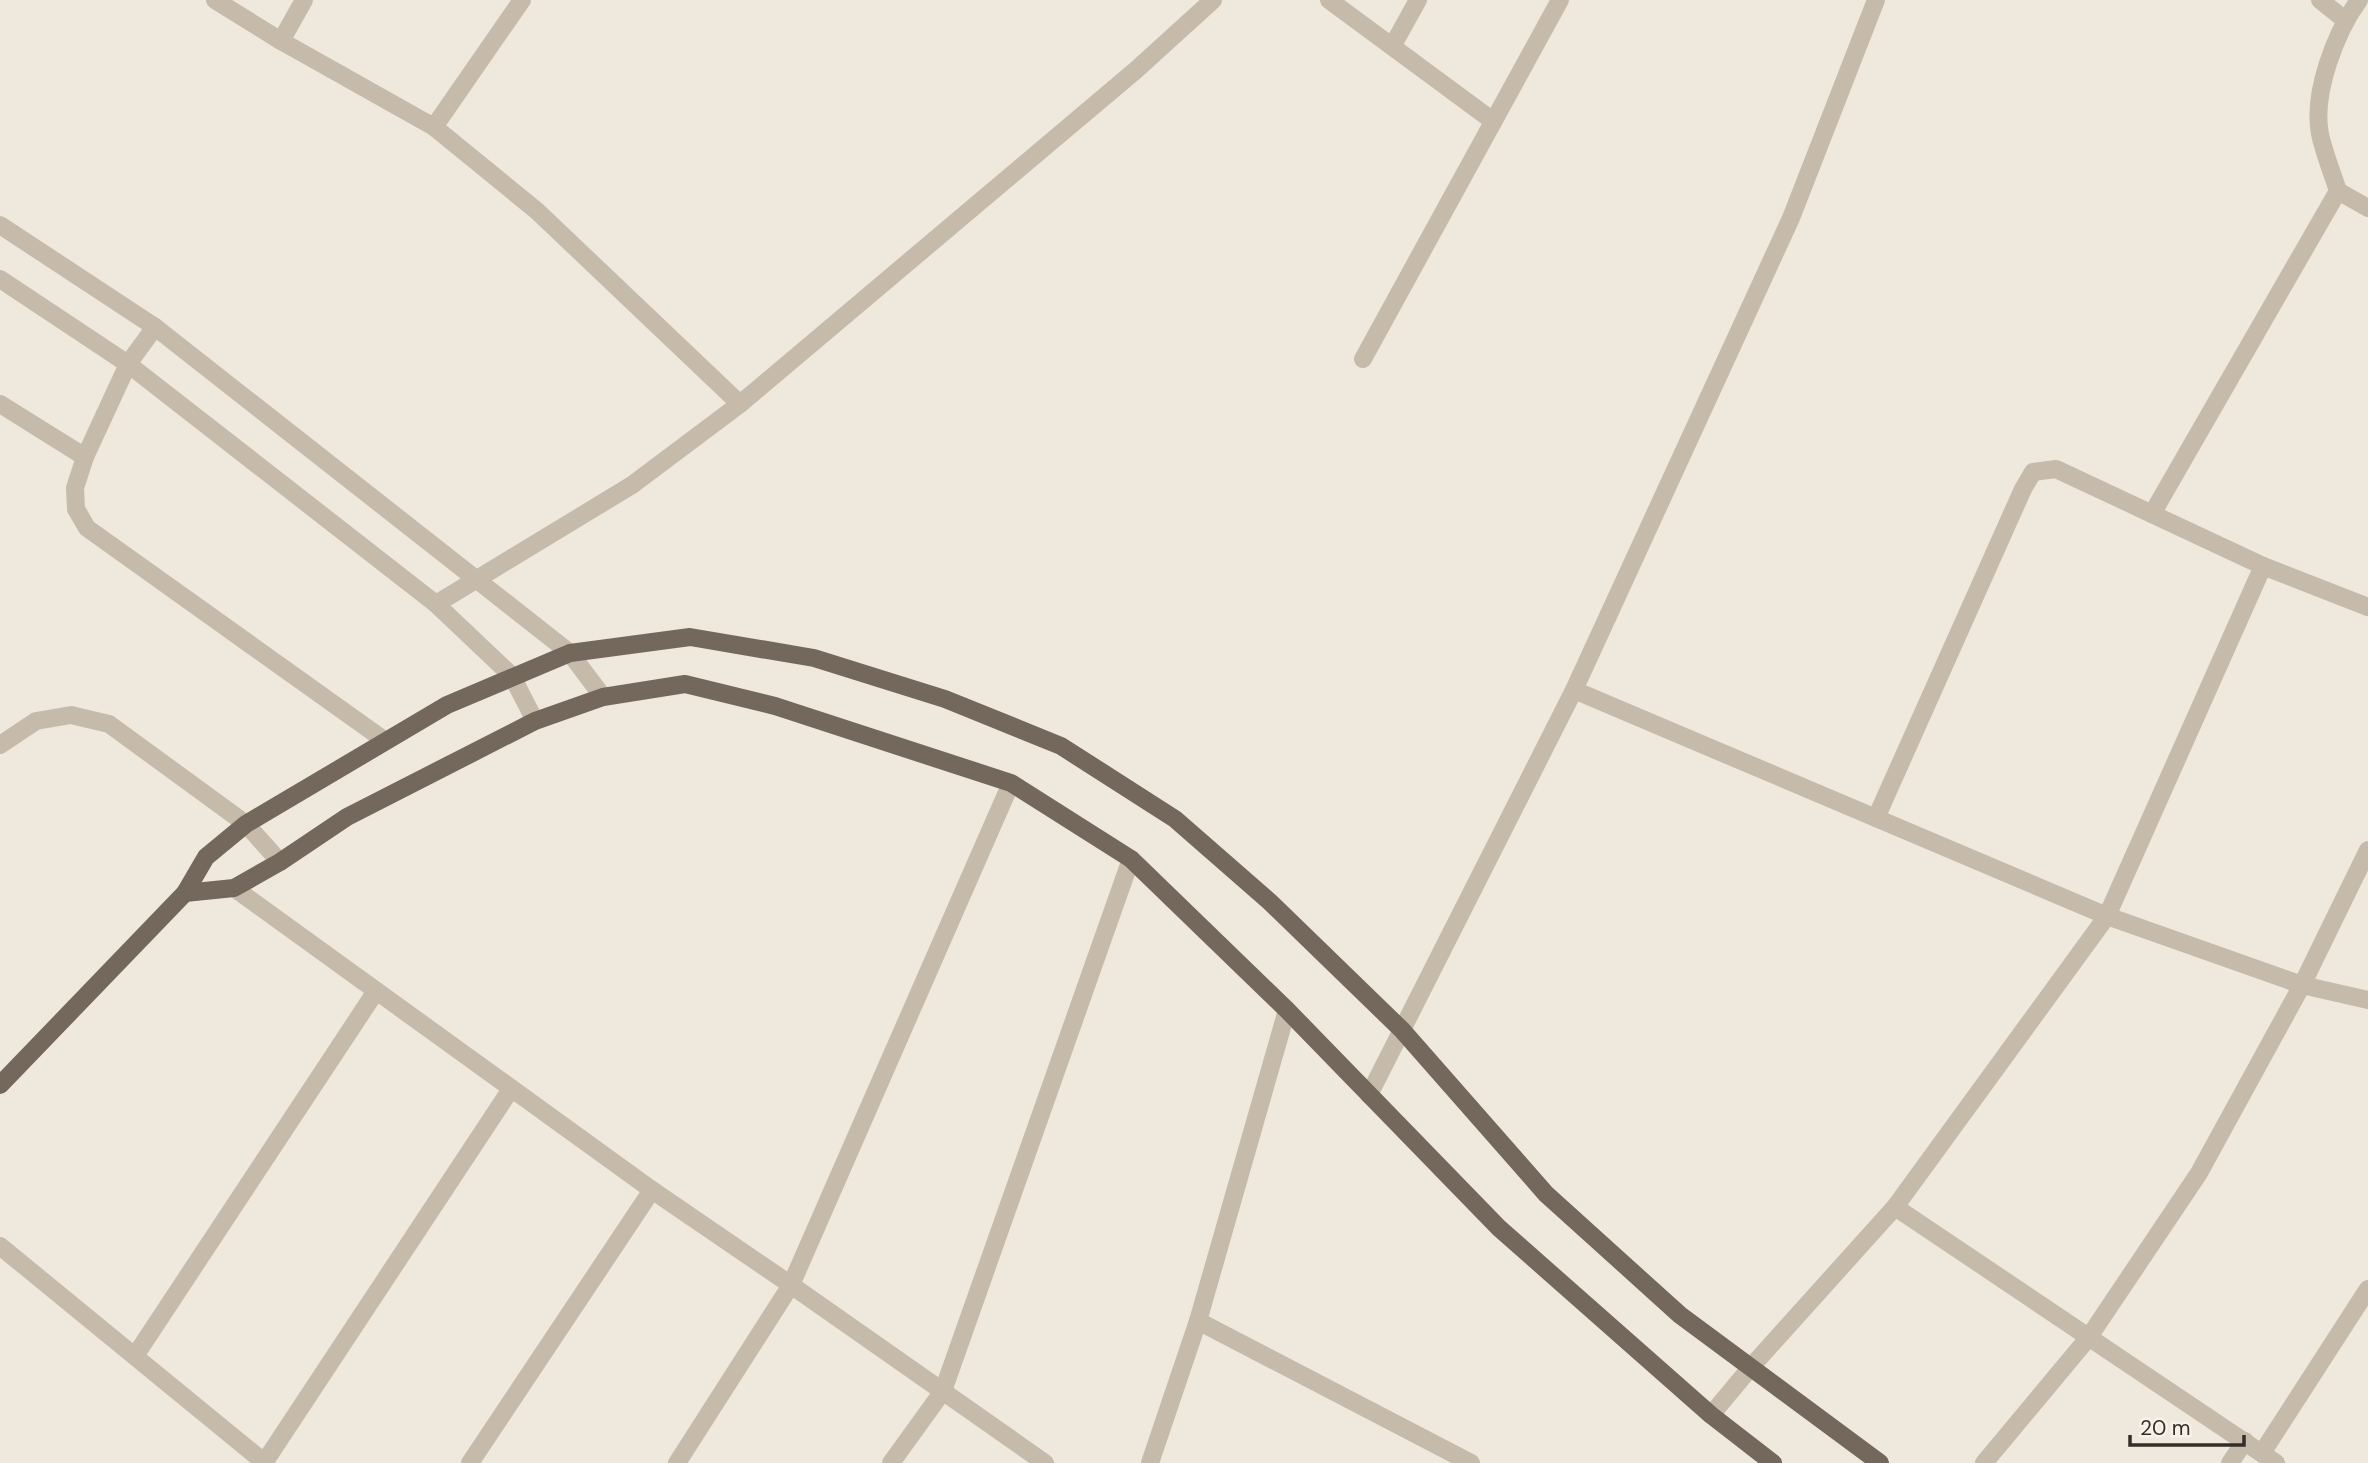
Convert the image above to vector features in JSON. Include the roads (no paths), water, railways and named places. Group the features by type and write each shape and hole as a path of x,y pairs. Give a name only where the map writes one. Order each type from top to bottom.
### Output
{"main road":[{"path":"0,1085 185,892 206,857 246,824 447,705 570,653 690,638 814,658 945,699 1061,746 1175,819 1270,902 1402,1030 1546,1194 1680,1315 1880,1463"},
{"path":"185,892 234,888 280,862 347,817 535,721 603,696 685,684 775,706 1011,783 1132,859 1287,1010 1499,1228 1766,1461"}],"street":[{"path":"215,0 281,41 434,127 537,211 740,404"},
{"path":"281,41 304,0"},
{"path":"434,127 522,0"},
{"path":"436,604 632,485 740,404 1126,79 1213,0"},
{"path":"1329,0 1493,121"},
{"path":"1393,46 1418,0"},
{"path":"1363,359 1560,0"},
{"path":"1369,1095 1574,690 1791,218 1876,0"},
{"path":"2320,0 2345,20"},
{"path":"2359,0 2345,20 2320,91 2319,132 2338,191 2368,208"},
{"path":"2152,514 2338,191"},
{"path":"0,225 155,327 570,653 603,696"},
{"path":"0,279 128,364 436,604 512,676 535,721"},
{"path":"155,327 128,364 85,457 75,488 76,509 87,528 384,740"},
{"path":"0,404 85,457"},
{"path":"1876,818 2033,472 2056,468 2263,566 2368,607"},
{"path":"1711,1415 1895,1207 2107,916 2263,566"},
{"path":"1574,690 2107,916 2302,985 2368,1000"},
{"path":"0,746 36,721 71,715 109,724 246,824 280,862"},
{"path":"677,1463 791,1284 1011,783"},
{"path":"1984,1463 2088,1337 2199,1173 2302,985 2368,850"},
{"path":"891,1463 943,1391 1132,859"},
{"path":"234,888 652,1190 791,1284 1045,1463"},
{"path":"135,1356 376,991"},
{"path":"1150,1463 1198,1321 1287,1010"},
{"path":"0,1246 265,1463 511,1089"},
{"path":"470,1463 652,1190"},
{"path":"1895,1207 2269,1458 2368,1289"},
{"path":"1198,1321 1471,1463"},
{"path":"2230,1463 2245,1441"}]}
